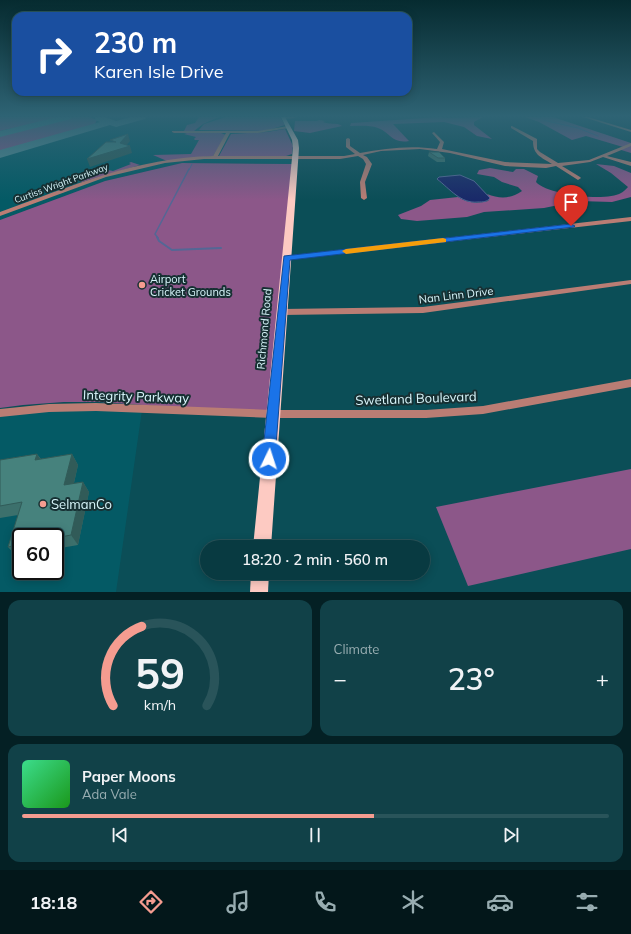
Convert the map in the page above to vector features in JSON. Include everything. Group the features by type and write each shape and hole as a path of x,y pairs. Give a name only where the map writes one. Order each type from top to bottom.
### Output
{"main road":[{"name":"Richmond Road","path":"263,540 296,145"},
{"path":"258,592 259,580"}],"street":[{"path":"215,158 222,145"},
{"path":"348,145 367,160 369,164 368,171 362,182 364,198"},
{"path":"439,150 441,145"},
{"path":"535,145 536,152 578,178"},
{"name":"Curtiss Wright Parkway","path":"0,214 104,176 165,162 215,158 295,158 301,160 311,160 344,157 396,148 439,150 505,164 533,166 584,163 630,145"},
{"path":"603,156 631,164"},
{"path":"286,258 631,219"},
{"name":"Nan Linn Drive","path":"282,312 422,310 631,282"},
{"name":"Swetland Boulevard","path":"272,414 426,414 483,410 631,383"},
{"name":"Integrity Parkway","path":"0,414 49,408 96,407 272,414"}],"shaded area":[{"path":"0,145 285,145 291,164 182,163 105,181 0,220"},
{"path":"0,145 23,145 0,151"},
{"path":"196,145 220,145 213,156 167,161 153,155 191,154"},
{"path":"225,145 292,145 293,146 292,154 283,157 219,156"},
{"path":"615,145 631,145 631,153 618,149 623,147"},
{"path":"131,162 140,165 82,182 79,180 109,171 108,170 113,171 131,164 129,163"},
{"name":"Airport Cricket Grounds","path":"182,163 294,164 272,414 100,402 64,402 0,408 0,220 105,181"},
{"path":"596,164 614,166 631,173 631,197 612,202 578,201 544,208 484,212 467,217 417,221 401,219 398,215 421,206 430,200 458,197 469,202 480,202 488,201 490,198 487,194 496,197 509,197 522,191 518,187 502,182 494,177 477,174 479,170 490,168 513,172 516,169 524,169 538,176 536,182 542,187 564,194 577,196 614,196 622,193 628,187 611,173"},
{"path":"49,408 142,410 116,592 0,592 0,413"},
{"path":"631,469 631,549 468,586 436,507"}],"water":[{"path":"460,175 474,181 490,198 483,202 466,201 456,195 437,179 439,177"}],"building":[{"path":"103,145 130,146 87,159"},
{"path":"429,152 439,152 445,158 438,158"},
{"name":"SelmanCo","path":"37,454 35,460 72,454 64,485 83,482 71,535 64,536 64,528 14,528 22,502 0,506 0,460"},
{"name":"SelmanCo","path":"12,534 12,546 8,547"}],"waterway":[{"path":"189,170 192,164"},
{"path":"158,238 155,234 189,169"},
{"path":"157,237 159,241 172,250 221,248"}],"taxiway":[{"path":"0,154 33,145"}],"slow traffic":[{"path":"346,251 443,240"}],"place":[{"name":"Airport Cricket Grounds","path":"142,285"},
{"name":"SelmanCo","path":"43,504"}],"route":[{"path":"269,459 286,258 571,226"}]}
